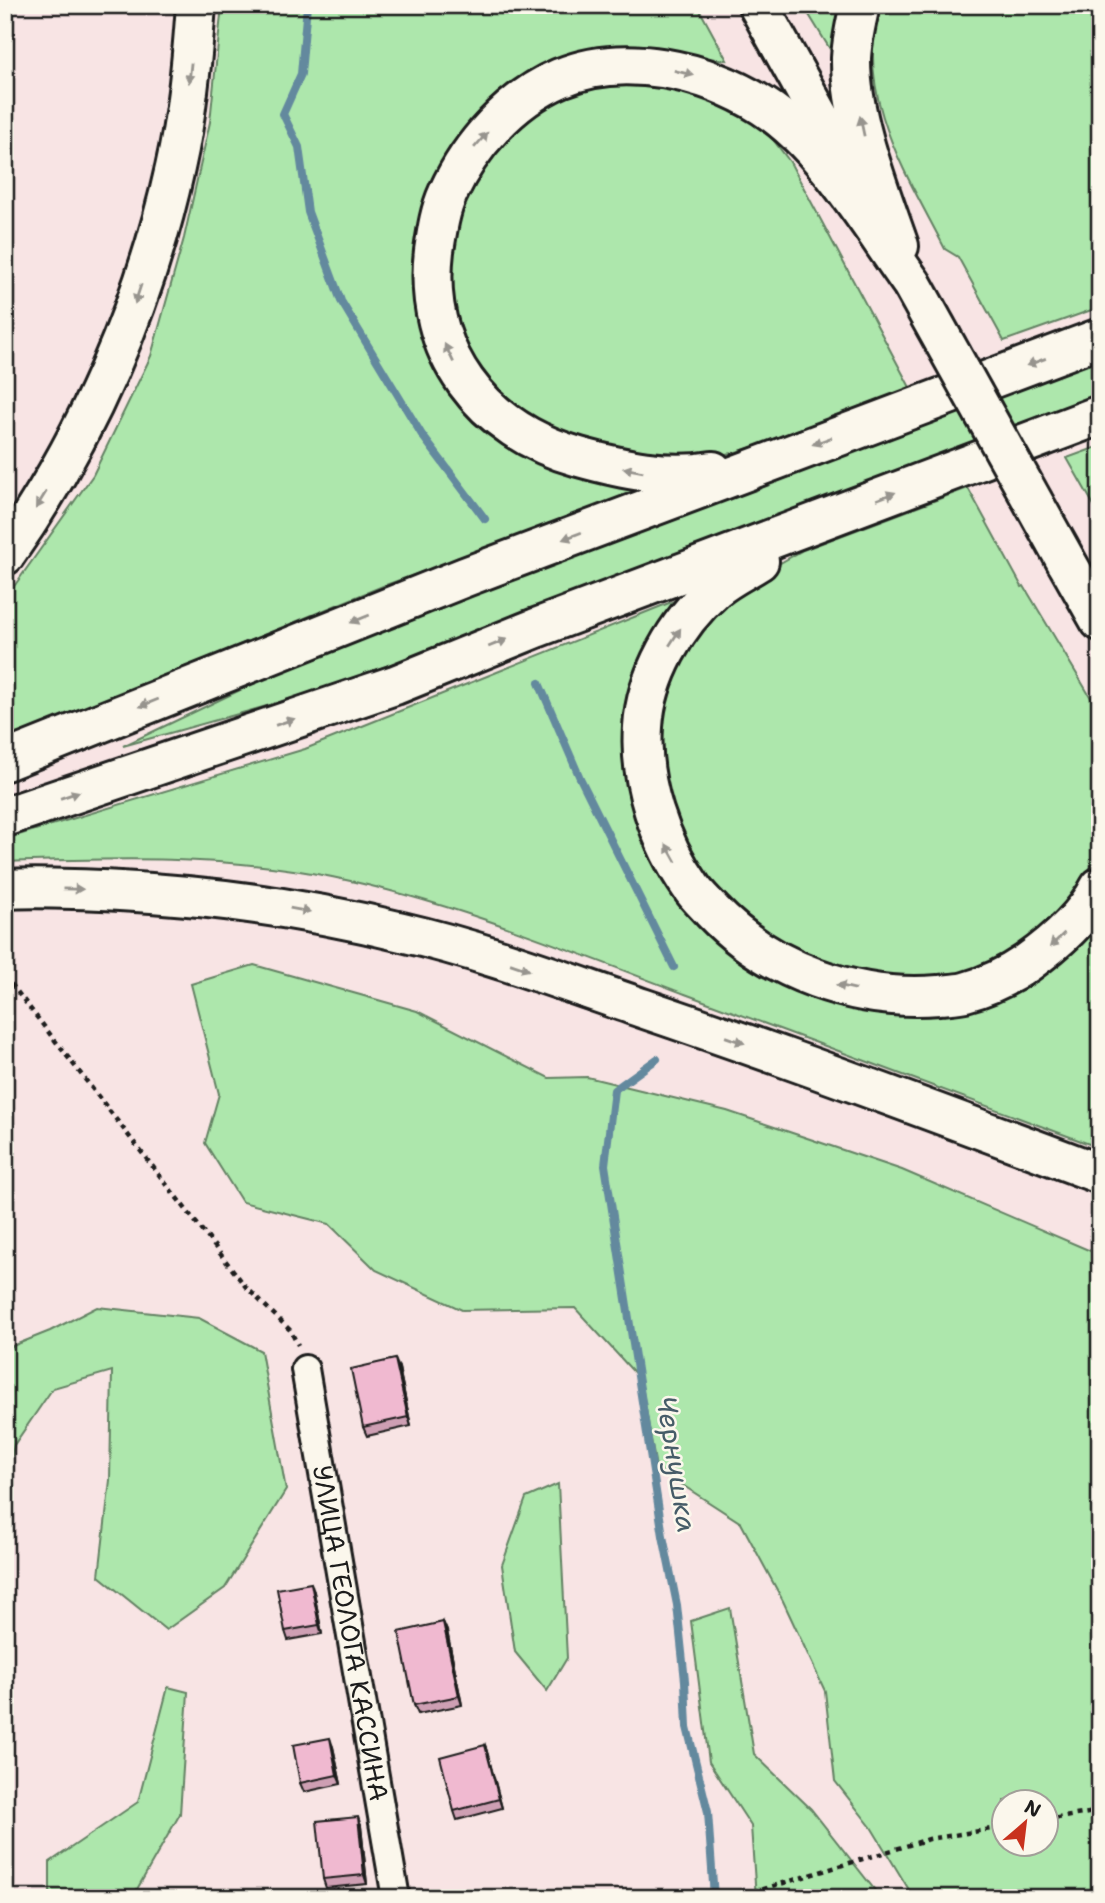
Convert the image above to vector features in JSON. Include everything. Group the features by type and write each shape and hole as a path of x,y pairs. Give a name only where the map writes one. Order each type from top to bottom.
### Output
{"main road":[{"path":"5,555 61,468 130,319 176,168 190,80 196,5"},
{"path":"758,5 1100,621"},
{"path":"860,5 851,59 856,102 869,159 912,284"},
{"path":"773,459 695,474 637,471 562,452 527,437 483,404 463,380 439,330 432,268 437,231 447,195 478,142 520,102 560,78 593,69 654,67 722,85 764,107 794,131 826,165 912,284"},
{"path":"5,761 465,577 1100,338"},
{"path":"5,817 395,685 536,628 1100,415"},
{"path":"822,521 716,589 688,618 653,676 643,727 646,780 663,838 692,889 727,926 775,960 826,982 871,993 912,997 964,993 1005,978 1055,944 1094,898 1100,887"},
{"path":"5,889 107,890 233,900 321,914 405,932 688,1024 1100,1174"}],"street":[{"name":"УЛИЦА ГЕОЛОГА КАССИНА","path":"304,1369 396,1898"}],"path":[{"path":"5,976 246,1287 290,1330 298,1345 304,1369"},
{"path":"1060,1818 1100,1811"},
{"path":"734,1898 929,1839 990,1829"}],"green space":[{"path":"222,5 697,5 727,60 616,49 543,64 491,99 451,145 432,183 419,224 414,283 418,318 426,349 446,387 475,423 512,448 661,486 383,586 5,741 5,599 93,475 151,356 184,238 210,122"},
{"path":"803,5 839,5 833,54"},
{"path":"879,5 1100,5 1100,307 1004,341 958,257 945,249 914,191 888,132 874,71 873,39"},
{"path":"618,82 692,91 746,116 768,133 790,162 913,393 822,426 733,453 694,458 615,453 530,424 467,358 450,298 455,221 474,177 522,118 570,93"},
{"path":"1100,357 1100,399 588,593 306,695 123,746 282,670 483,585"},
{"path":"1100,446 1100,516 1067,458"},
{"path":"968,488 1022,587 1024,586 1100,713 1100,855 1055,921 991,964 946,978 866,976 816,961 766,936 709,885 673,823 661,769 662,713 672,680 689,648 729,599 763,573 803,550"},
{"path":"689,595 631,710 720,942 783,986 889,1013 1100,909 1100,1148 510,928 377,887 292,870 210,862 128,859 5,862 5,839 305,749"},
{"path":"254,965 417,1011 549,1078 587,1077 727,1111 902,1170 1100,1255 1100,1898 914,1898 871,1827 835,1781 825,1691 783,1601 741,1523 656,1468 641,1380 575,1308 462,1310 376,1270 329,1224 242,1202 205,1143 219,1094 191,984"},
{"path":"97,1307 199,1318 261,1351 286,1490 225,1588 166,1630 99,1576 110,1480 112,1371 53,1388 14,1445 5,1493 5,1349 50,1331"},
{"path":"558,1484 567,1658 547,1691 515,1652 502,1565 526,1498"},
{"path":"730,1608 754,1754 811,1809 881,1898 756,1898 751,1826 709,1762 691,1621"},
{"path":"168,1687 188,1692 180,1814 132,1898 50,1898 50,1862 138,1802"}],"building":[{"path":"395,1359 408,1417 363,1427 351,1369"},
{"path":"311,1583 319,1625 285,1631 277,1589"},
{"path":"443,1622 459,1696 414,1705 399,1632"},
{"path":"330,1738 337,1775 300,1783 293,1745"},
{"path":"485,1745 499,1799 454,1811 440,1757"},
{"path":"358,1817 364,1875 323,1879 317,1821"}],"waterway":[{"path":"307,5 301,74 283,114 299,147 308,212 341,301 422,435 485,519"},
{"path":"539,683 580,778 674,967"},
{"name":"Чернушка","path":"657,1059 614,1090 605,1165 663,1536 677,1605 687,1727 708,1812 714,1898"}]}
